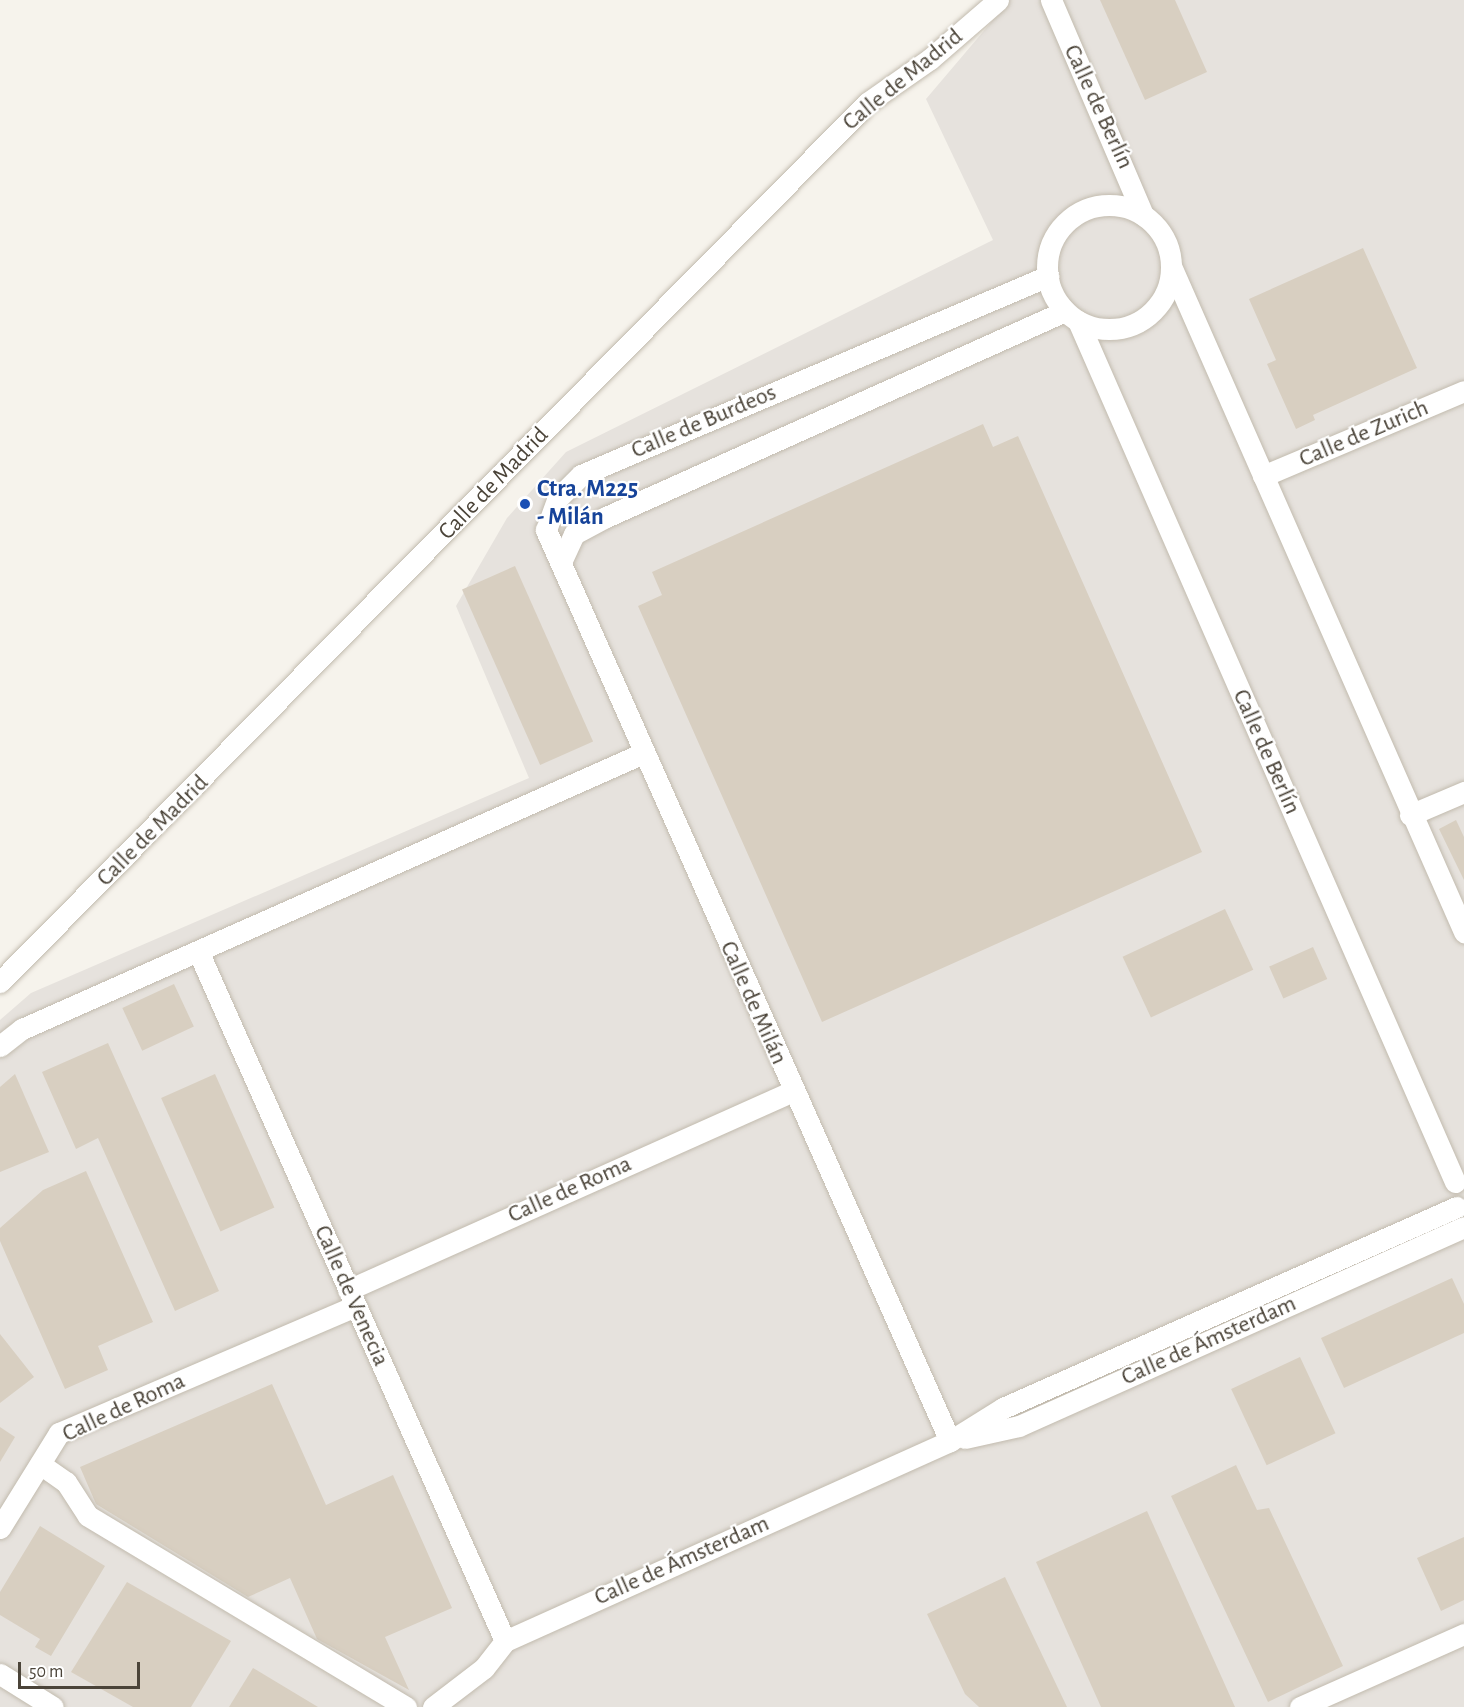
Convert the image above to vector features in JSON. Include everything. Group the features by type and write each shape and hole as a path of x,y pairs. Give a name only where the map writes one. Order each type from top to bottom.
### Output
{"street":[{"name":"Calle de Madrid","path":"0,982 867,103 930,59 998,0"},
{"name":"Calle de Berlín","path":"1051,0 1143,215"},
{"path":"1172,266 1161,302 1140,320 1114,329 1072,316 1048,276 1055,237 1076,216 1105,205 1143,215 1158,228 1172,266 1410,815 1464,932"},
{"name":"Calle de Burdeos","path":"561,562 546,530 557,499 581,475 1048,276"},
{"name":"Calle de Berlín","path":"1072,316 1455,1182"},
{"name":"Calle de Burdeos","path":"561,562 574,534 606,517 1072,316"},
{"name":"Calle de Zurich","path":"1263,476 1464,391"},
{"name":"Calle de Milán","path":"561,562 641,754 950,1441"},
{"path":"0,1046 21,1029 641,754"},
{"path":"1410,815 1464,792"},
{"name":"Calle de Venecia","path":"198,951 505,1641"},
{"name":"Calle de Roma","path":"0,1528 59,1433 792,1091"},
{"path":"1464,1159 1455,1182 1456,1207 1464,1227"},
{"name":"Calle de Ámsterdam","path":"433,1707 484,1668 505,1641 950,1441 1003,1408 1456,1207"},
{"name":"Calle de Ámsterdam","path":"950,1441 1019,1426 1464,1227"},
{"path":"40,1464 66,1482 88,1516 406,1707"},
{"path":"1300,1707 1464,1634"},
{"path":"0,1674 53,1707"}],"shaded area":[{"path":"1010,0 1464,0 1464,1707 0,1707 0,1020 31,993 529,778 456,606 507,518 566,452 993,240 926,99"}],"building":[{"path":"1100,0 1175,0 1207,72 1145,100"},
{"path":"1363,248 1417,368 1313,415 1315,420 1296,429 1267,364 1276,360 1249,299"},
{"path":"983,424 993,447 1018,436 1202,852 822,1022 638,606 662,595 652,572"},
{"path":"515,566 593,741 540,765 462,590"},
{"path":"1456,820 1464,837 1464,880 1439,829"},
{"path":"1225,909 1253,970 1151,1017 1123,957"},
{"path":"1313,947 1327,979 1283,998 1269,967"},
{"path":"174,984 194,1027 142,1051 122,1008"},
{"path":"108,1043 219,1291 175,1311 98,1138 76,1149 42,1072"},
{"path":"15,1074 49,1152 0,1172 0,1087"},
{"path":"215,1074 274,1207 220,1231 161,1098"},
{"path":"86,1171 153,1322 98,1346 108,1370 65,1389 0,1241 0,1228 43,1190"},
{"path":"1452,1278 1464,1304 1464,1333 1344,1388 1321,1338"},
{"path":"0,1334 34,1377 0,1403"},
{"path":"1300,1357 1335,1433 1267,1465 1231,1389"},
{"path":"272,1384 326,1505 393,1475 452,1608 385,1637 409,1690 317,1639 290,1578 248,1597 96,1504 80,1467"},
{"path":"0,1427 15,1437 0,1462"},
{"path":"1236,1465 1257,1510 1269,1508 1343,1666 1268,1702 1171,1496"},
{"path":"1147,1511 1235,1707 1101,1707 1036,1562"},
{"path":"40,1526 105,1566 51,1656 35,1647 40,1639 0,1615 0,1592"},
{"path":"1464,1537 1464,1600 1441,1611 1417,1558"},
{"path":"1005,1577 1067,1707 979,1707 965,1694 927,1614"},
{"path":"127,1582 231,1641 191,1707 133,1707 71,1672"},
{"path":"253,1668 318,1707 229,1707"}],"place":[{"name":"Ctra. M225 - Milán","path":"525,504"}]}
